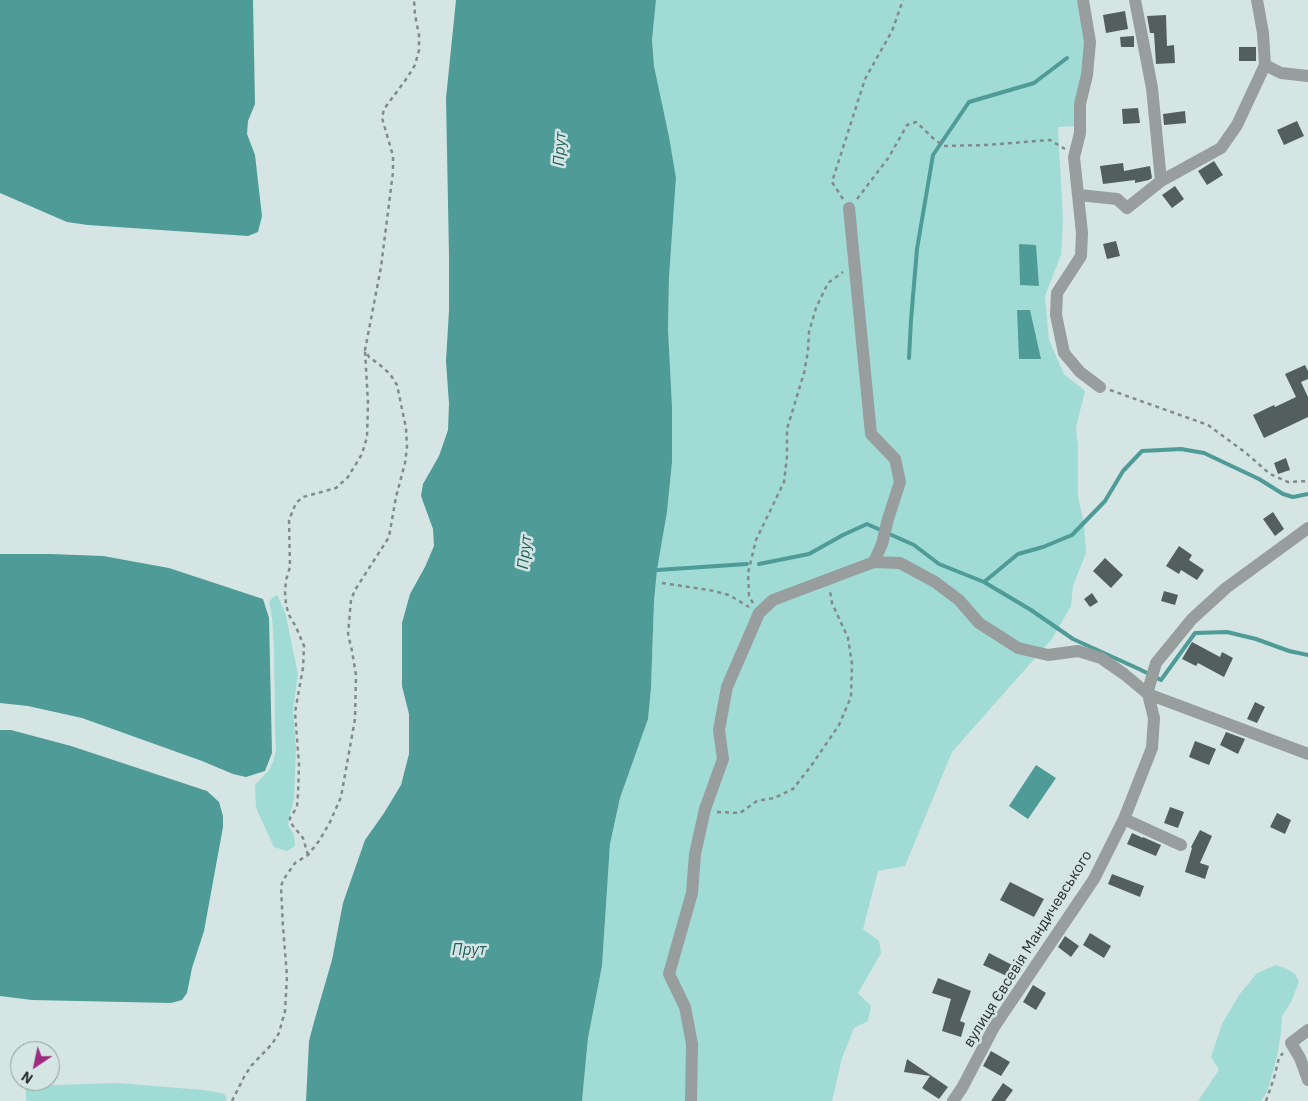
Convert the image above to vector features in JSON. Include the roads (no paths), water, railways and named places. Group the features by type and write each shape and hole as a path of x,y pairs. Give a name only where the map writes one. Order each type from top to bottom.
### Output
{"street":[{"path":"1083,0 1090,42 1087,75 1080,104 1080,134 1074,156 1079,194 1082,256 1057,293 1056,315 1064,353 1080,372 1100,386"},
{"path":"1135,0 1152,88 1161,181"},
{"path":"1079,194 1118,199 1127,208 1161,181 1221,148 1236,125 1265,65 1263,33 1257,0"},
{"path":"1265,65 1281,73 1308,76"},
{"path":"849,208 871,434 895,459 900,482 882,544 874,562"},
{"path":"1149,691 1156,663 1192,619 1226,588 1308,528"},
{"path":"691,1101 692,1044 685,1007 669,974 692,893 695,854 705,809 723,759 719,730 726,687 759,613 773,600 874,562 900,563 936,582 959,600 979,623 1018,648 1048,655 1078,651 1101,658 1149,691 1308,754"},
{"name":"вулиця Євсевія Мандичевського","path":"953,1101 962,1088 994,1027 1094,879 1124,819 1152,748 1154,718 1149,691"},
{"path":"1124,819 1182,845"},
{"path":"1308,1030 1291,1042 1300,1058 1308,1080"}],"water":[{"path":"0,0 253,0 255,104 248,121 247,134 255,155 262,216 258,232 248,236 67,222 0,193"},
{"name":"Прут","path":"456,0 656,0 652,40 654,66 676,178 669,277 668,329 672,406 672,462 654,601 648,719 620,798 610,844 602,966 588,1038 582,1101 306,1101 309,1041 332,960 343,903 365,840 401,785 409,754 409,714 402,686 402,623 410,594 434,546 433,529 421,496 423,484 439,456 448,430 449,404 446,361 449,310 449,256 446,98"},
{"path":"1019,244 1036,245 1039,286 1020,285"},
{"path":"1017,310 1030,310 1041,359 1019,359"},
{"path":"0,554 103,556 169,568 263,599 269,618 272,753 265,771 246,777 233,774 82,718 28,706 0,703"},
{"path":"0,730 11,730 71,746 207,791 219,802 223,816 223,827 204,931 192,968 187,993 182,1000 171,1003 32,1000 0,996"},
{"path":"1036,765 1056,778 1028,819 1009,806"}],"waterway":[{"path":"909,358 917,249 933,155 969,102 1034,83 1067,58"},
{"path":"984,582 1018,554 1043,547 1072,535 1105,501 1123,471 1142,451 1181,449 1204,453 1259,479 1283,494 1293,497 1308,494"},
{"path":"759,564 809,554 867,524 914,545 939,564 984,582 1031,610 1073,639 1161,680 1195,633 1227,632 1308,655"},
{"path":"652,571 747,564"}]}
